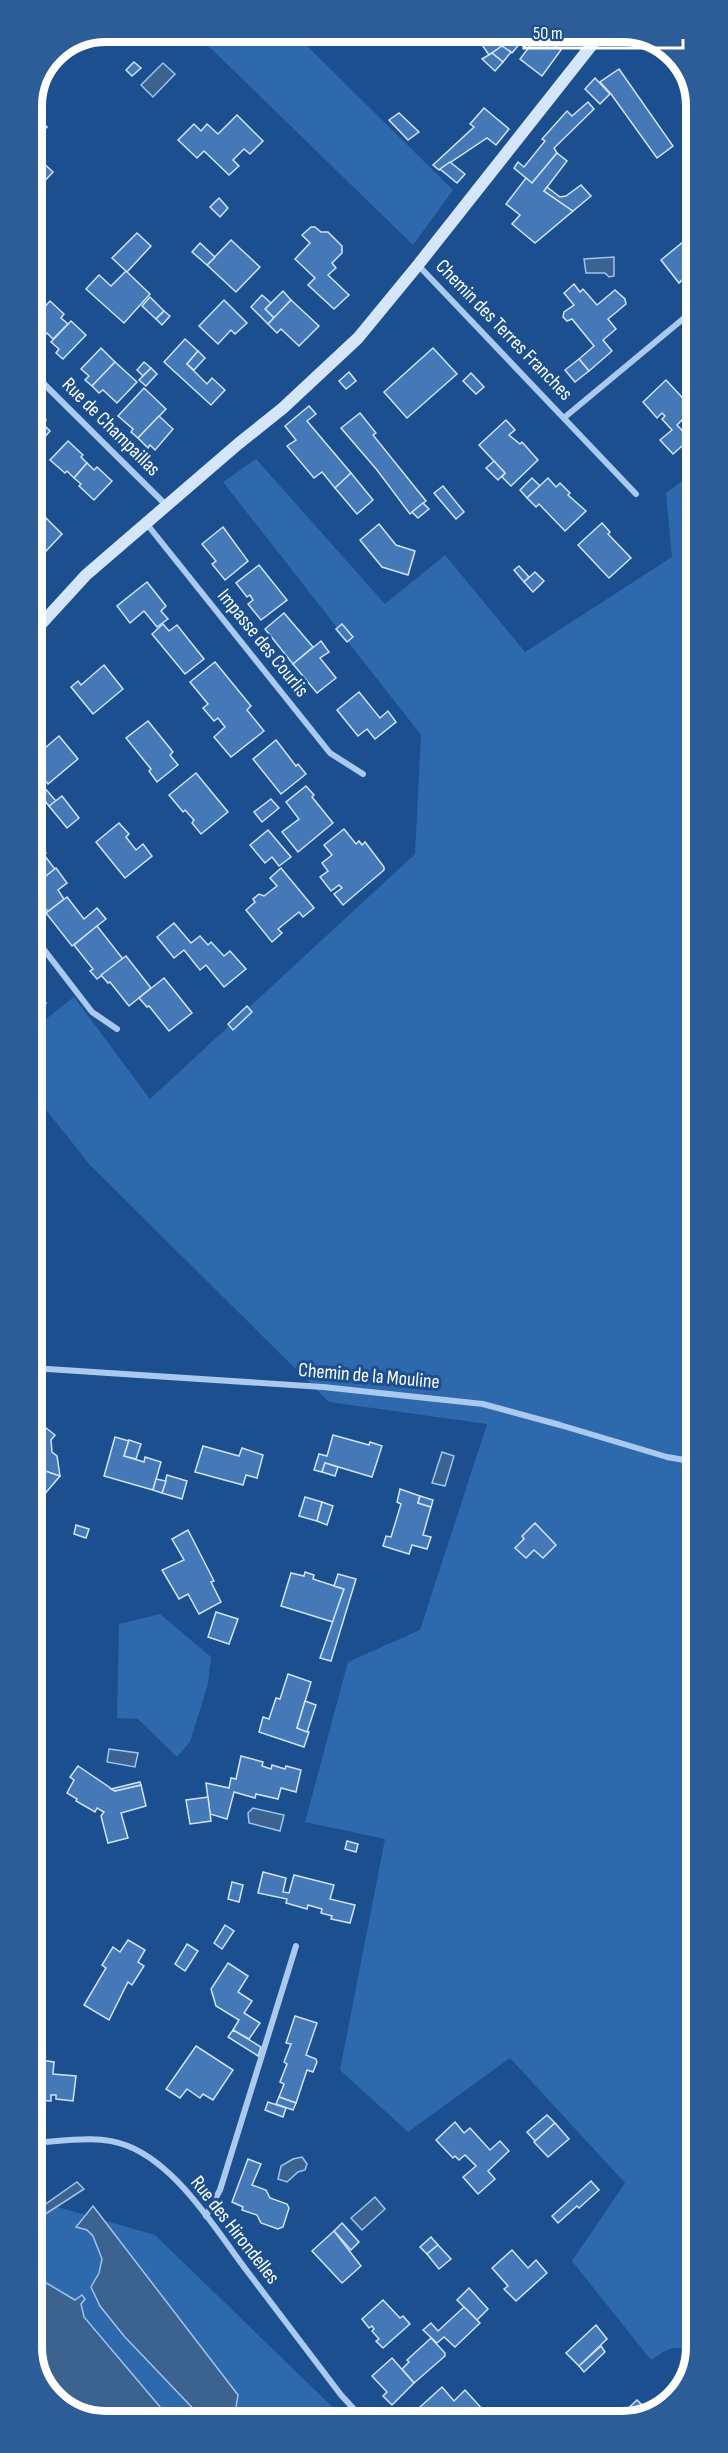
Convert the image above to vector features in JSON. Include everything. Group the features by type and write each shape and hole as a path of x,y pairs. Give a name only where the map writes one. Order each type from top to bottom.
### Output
{"main road":[{"path":"42,623 86,575 315,379 358,338 418,265 592,42"}],"street":[{"name":"Chemin des Terres Franches","path":"418,265 636,494"},
{"name":"Chemin des Terres Franches","path":"565,417 686,316"},
{"name":"Rue de Champaillas","path":"42,382 166,505"},
{"name":"Impasse des Courlis","path":"146,523 330,753 363,774"},
{"path":"42,947 92,1012 117,1029"},
{"name":"Chemin de la Mouline","path":"42,1369 322,1387 483,1404 667,1457 686,1460"},
{"path":"206,2216 220,2190 296,1946"},
{"name":"Rue des Hirondelles","path":"42,2143 76,2139 112,2141 128,2145 146,2155 166,2171 206,2216 341,2396 355,2411"}],"shaded area":[{"path":"204,42 303,42 453,190 413,245"},
{"path":"163,63 175,74 153,97 141,85"},
{"path":"614,257 614,276 609,277 605,273 586,273 584,259"},
{"path":"256,459 385,604 445,555 525,652 672,557 666,493 686,479 686,2347 686,2350 672,2348 651,2360 572,2261 625,2183 510,2058 408,2132 340,2070 385,1839 305,1822 348,1662 420,1630 487,1424 329,1402 90,1165 42,1105 42,1022 74,997 150,1099 415,854 421,735 223,482"},
{"path":"442,1452 454,1456 445,1486 432,1483"},
{"path":"160,1614 211,1657 208,1684 190,1742 177,1757 138,1719 117,1718 119,1624"},
{"path":"109,1749 138,1753 135,1767 107,1762"},
{"path":"253,1808 284,1815 280,1831 249,1823 248,1813"},
{"path":"302,2157 307,2164 305,2170 298,2172 287,2182 278,2179 281,2166"},
{"path":"77,2182 84,2189 42,2216 42,2207"},
{"path":"375,2197 385,2209 362,2230 351,2218"},
{"path":"42,2203 155,2235 337,2411 102,2411 82,2406 64,2395 55,2386 43,2359"},
{"path":"93,2206 238,2395 236,2407 240,2411 195,2411 124,2336 100,2306 91,2287 99,2273 102,2259 93,2236 87,2230 76,2227"},
{"path":"42,2280 75,2300 82,2295 85,2299 81,2304 84,2317 164,2411 94,2410 74,2402 55,2386 43,2359"}],"building":[{"path":"480,42 509,42 489,55"},
{"path":"508,42 521,42 512,53 502,46"},
{"path":"533,42 550,42 561,50 542,76 520,59"},
{"path":"502,46 511,52 503,62 492,53"},
{"path":"492,53 503,62 495,71 482,59"},
{"path":"134,62 141,68 132,76 126,70"},
{"path":"619,69 673,146 657,158 600,82"},
{"path":"595,78 610,94 600,104 585,89"},
{"path":"588,102 594,109 554,148 557,153 532,183 514,168 518,162 524,167 545,141 542,139 567,111 572,116"},
{"path":"484,108 509,129 496,145 487,138 439,170 433,165 474,127 470,124"},
{"path":"399,113 419,132 408,140 389,120"},
{"path":"237,115 263,141 250,154 244,149 233,160 239,166 229,175 204,151 197,158 178,140 194,124 201,131 207,124 218,134"},
{"path":"42,122 47,127 42,133"},
{"path":"557,153 567,161 544,191 573,211 535,243 512,224 520,215 506,204 526,178 532,183"},
{"path":"42,162 53,172 42,184"},
{"path":"450,162 465,174 457,183 440,169"},
{"path":"581,185 591,196 573,211 544,191 547,187 560,197 566,196"},
{"path":"219,198 228,208 220,217 210,207"},
{"path":"311,227 321,232 328,232 342,246 342,253 332,263 336,268 328,275 349,295 334,309 308,285 315,278 295,259 310,243 302,235"},
{"path":"137,233 151,246 127,272 112,258"},
{"path":"686,239 686,276 679,283 661,260"},
{"path":"231,240 260,267 236,292 207,265"},
{"path":"200,243 215,257 207,265 192,252"},
{"path":"126,271 150,294 124,323 86,289 99,275 111,286"},
{"path":"574,284 580,292 583,289 597,305 615,290 625,299 626,304 608,319 616,329 603,340 612,351 589,371 579,359 594,346 572,319 567,321 563,317 564,312 574,305 564,293"},
{"path":"283,291 291,300 274,318 265,309"},
{"path":"262,295 271,303 265,309 274,318 268,324 251,307"},
{"path":"150,297 164,311 156,319 142,306"},
{"path":"224,300 247,323 235,334 231,330 218,344 199,326"},
{"path":"291,300 319,326 299,346 281,329 277,333 268,324"},
{"path":"50,301 64,314 61,318 68,324 53,339 47,333 45,335 42,332 42,309"},
{"path":"164,311 170,316 162,325 156,319"},
{"path":"71,321 86,335 63,359 56,353 59,349 51,342"},
{"path":"185,339 198,351 187,364 207,384 212,378 225,390 211,405 164,362"},
{"path":"101,348 115,362 92,386 85,380 89,376 81,369"},
{"path":"433,348 457,374 407,418 384,392"},
{"path":"198,351 205,358 194,370 187,364"},
{"path":"579,359 589,371 575,382 565,370"},
{"path":"115,362 137,382 117,403 103,390 99,393 92,386"},
{"path":"144,362 151,368 143,376 137,370"},
{"path":"151,368 157,374 146,386 139,380"},
{"path":"349,372 356,381 346,389 339,381"},
{"path":"471,373 484,387 476,394 463,381"},
{"path":"666,380 686,401 686,416 677,425 686,435 686,443 673,454 660,440 672,430 662,419 665,416 662,413 657,418 643,402"},
{"path":"144,388 166,409 138,438 131,432 133,429 118,416"},
{"path":"309,406 316,414 307,421 351,473 335,488 322,472 314,478 287,446 296,440 285,426"},
{"path":"360,413 376,433 373,435 426,501 410,514 341,428"},
{"path":"159,416 173,429 155,450 150,445 148,448 138,438"},
{"path":"42,417 46,420 43,424 50,431 42,440"},
{"path":"506,420 515,430 509,435 520,444 522,442 538,460 511,486 502,477 505,473 479,445"},
{"path":"68,441 83,455 81,457 87,463 74,478 50,460"},
{"path":"494,461 505,473 498,480 486,468"},
{"path":"87,463 94,470 97,467 112,481 94,500 74,478"},
{"path":"351,473 373,500 357,514 335,488"},
{"path":"532,478 540,486 527,498 520,490"},
{"path":"548,478 556,487 560,483 570,493 568,495 586,511 565,531 539,504 536,507 527,498"},
{"path":"443,486 464,512 456,519 434,493"},
{"path":"423,503 429,509 418,518 412,512"},
{"path":"44,516 62,534 42,555 42,518"},
{"path":"602,523 610,532 608,534 631,558 609,578 578,545"},
{"path":"379,524 396,545 415,551 408,575 382,567 360,540"},
{"path":"223,527 248,561 225,580 212,564 216,561 202,544"},
{"path":"259,565 287,600 261,620 248,604 253,600 250,595 247,597 236,583"},
{"path":"519,566 529,577 524,582 514,570"},
{"path":"535,572 544,581 533,592 524,582"},
{"path":"147,582 166,606 161,611 168,619 157,627 144,611 130,623 117,606"},
{"path":"284,613 313,647 293,664 265,629"},
{"path":"163,624 169,631 177,625 204,659 185,674 152,634"},
{"path":"342,624 353,637 347,642 336,629"},
{"path":"321,641 329,652 320,658 336,678 317,693 293,664"},
{"path":"215,662 251,706 247,710 264,731 231,757 214,737 225,727 218,718 214,721 203,708 208,704 190,682"},
{"path":"104,665 123,689 93,714 71,687 78,681 81,685"},
{"path":"359,692 380,718 388,711 396,722 375,739 367,729 358,736 337,710"},
{"path":"148,721 173,752 170,755 178,765 157,782 149,771 151,769 126,738"},
{"path":"59,736 78,759 48,784 42,776 42,750"},
{"path":"276,740 296,766 298,764 306,774 281,794 253,759"},
{"path":"196,773 228,812 201,834 192,823 194,820 185,810 183,812 169,795"},
{"path":"306,786 333,823 298,852 282,832 299,819 286,802"},
{"path":"42,787 56,801 49,806 42,797"},
{"path":"62,796 79,818 67,828 49,806"},
{"path":"271,799 279,808 262,822 254,812"},
{"path":"119,823 129,834 126,837 136,850 143,844 152,856 125,878 96,842"},
{"path":"344,829 356,844 359,841 362,845 365,842 384,870 343,905 334,894 342,888 339,885 331,891 320,877 328,871 322,863 332,855 324,845"},
{"path":"268,830 291,857 279,866 272,857 265,863 250,845"},
{"path":"42,847 46,853 44,855 55,869 42,879"},
{"path":"56,868 67,883 58,890 64,899 48,912 42,904 42,879"},
{"path":"281,868 314,908 303,917 299,912 278,929 282,933 272,942 246,910 255,902 253,899 259,894 264,896 277,886 270,878"},
{"path":"67,897 84,919 97,908 106,919 72,946 46,913"},
{"path":"174,923 191,943 200,936 208,945 211,942 224,956 230,951 246,969 224,987 206,965 200,970 184,950 174,958 157,937"},
{"path":"97,926 123,959 97,979 90,971 93,969 74,945"},
{"path":"126,956 151,988 129,1006 110,982 108,983 101,975"},
{"path":"164,978 192,1013 169,1031 149,1006 147,1007 139,998"},
{"path":"247,1006 252,1012 233,1030 228,1024"},
{"path":"42,1425 55,1435 51,1440 52,1452 57,1456 60,1476 42,1470"},
{"path":"333,1435 369,1445 370,1442 382,1446 372,1477 325,1463 322,1472 314,1470 319,1454 327,1456"},
{"path":"115,1437 129,1441 124,1456 144,1462 145,1457 161,1462 153,1490 104,1476"},
{"path":"129,1440 141,1444 136,1459 124,1456"},
{"path":"203,1446 239,1456 242,1448 263,1455 257,1478 246,1475 243,1485 195,1472"},
{"path":"325,1463 338,1467 335,1476 322,1472"},
{"path":"42,1470 60,1476 42,1497"},
{"path":"167,1475 187,1481 182,1499 162,1493"},
{"path":"156,1479 166,1481 162,1493 153,1490"},
{"path":"400,1489 420,1496 418,1503 431,1507 423,1535 431,1537 427,1549 412,1545 409,1554 383,1546 386,1536 391,1537 401,1504 397,1502"},
{"path":"420,1496 433,1500 431,1507 418,1503"},
{"path":"305,1497 322,1502 317,1521 299,1516"},
{"path":"322,1502 333,1506 327,1525 317,1521"},
{"path":"535,1523 556,1545 543,1558 534,1550 526,1558 515,1548 524,1539 522,1536"},
{"path":"76,1525 89,1529 86,1538 74,1534"},
{"path":"188,1530 214,1581 211,1582 221,1602 199,1614 188,1594 179,1599 162,1570 184,1560 172,1539"},
{"path":"305,1572 314,1575 313,1579 344,1589 333,1622 281,1606 291,1573 304,1576"},
{"path":"338,1574 356,1579 331,1661 320,1658 344,1589 334,1586"},
{"path":"216,1612 238,1619 229,1644 208,1637"},
{"path":"288,1674 311,1682 297,1728 309,1732 304,1747 259,1732 263,1717 269,1719 276,1698 280,1699"},
{"path":"305,1701 316,1705 307,1732 297,1728"},
{"path":"241,1756 263,1762 262,1766 271,1769 272,1765 301,1770 296,1792 281,1788 278,1799 256,1794 255,1798 234,1792 227,1819 210,1814 206,1783 229,1788 231,1778 236,1779"},
{"path":"78,1766 115,1791 141,1785 146,1806 121,1813 128,1838 108,1843 101,1816 104,1812 97,1808 95,1812 67,1793 74,1780 70,1777"},
{"path":"140,1782 141,1785 115,1791 111,1789"},
{"path":"208,1797 211,1821 190,1824 186,1800"},
{"path":"347,1841 358,1844 356,1852 345,1849"},
{"path":"263,1872 286,1878 283,1892 289,1893 294,1875 334,1885 330,1899 355,1905 350,1923 331,1919 332,1916 321,1913 322,1909 308,1905 307,1909 286,1903 287,1899 258,1893"},
{"path":"232,1882 243,1885 239,1902 228,1899"},
{"path":"225,1925 234,1931 222,1949 214,1943"},
{"path":"128,1940 145,1950 138,1962 144,1966 132,1985 128,1982 109,2020 84,2005 106,1968 102,1965 113,1947 120,1952"},
{"path":"187,1944 198,1951 185,1971 175,1964"},
{"path":"228,1963 248,1976 238,1992 252,2001 244,2013 260,2023 249,2039 233,2030 239,2020 216,2006 211,1989"},
{"path":"295,2016 317,2023 306,2055 316,2059 317,2062 313,2072 307,2070 296,2103 279,2097 284,2084 280,2082 287,2064 284,2062 291,2044 286,2043"},
{"path":"233,2030 261,2047 258,2056 228,2037"},
{"path":"196,2046 233,2070 213,2100 203,2094 200,2098 187,2089 180,2098 166,2089"},
{"path":"42,2060 54,2062 53,2074 76,2076 73,2101 56,2099 56,2095 51,2095 51,2101 42,2100"},
{"path":"279,2097 296,2103 293,2110 276,2104"},
{"path":"268,2102 286,2108 283,2117 265,2110"},
{"path":"547,2115 555,2123 535,2141 527,2132"},
{"path":"455,2122 464,2133 470,2128 490,2150 500,2141 509,2151 488,2171 495,2179 478,2194 463,2177 476,2166 465,2155 459,2160 455,2156 453,2158 436,2140"},
{"path":"555,2123 569,2139 548,2157 534,2142"},
{"path":"248,2159 261,2164 252,2185 266,2190 270,2198 287,2204 289,2208 283,2227 278,2229 261,2223 257,2215 242,2210 243,2207 232,2202"},
{"path":"591,2181 599,2190 558,2223 552,2216"},
{"path":"342,2223 359,2242 351,2250 334,2231"},
{"path":"334,2231 361,2266 342,2283 312,2251"},
{"path":"431,2237 438,2245 427,2254 420,2247"},
{"path":"438,2245 451,2259 439,2269 427,2254"},
{"path":"512,2250 528,2268 536,2260 547,2273 516,2301 504,2289 508,2286 492,2268"},
{"path":"469,2288 488,2309 477,2320 457,2300"},
{"path":"383,2300 400,2318 403,2316 410,2324 383,2348 376,2341 379,2339 372,2331 374,2329 372,2326 369,2328 362,2319"},
{"path":"464,2307 480,2323 455,2347 444,2337 437,2343 423,2330 431,2323 438,2331"},
{"path":"596,2325 607,2339 579,2366 566,2353"},
{"path":"431,2338 445,2353 445,2356 414,2383 402,2369 409,2362 407,2360"},
{"path":"601,2346 605,2352 584,2372 579,2366"},
{"path":"392,2358 414,2383 392,2405 383,2396 387,2392 372,2376"},
{"path":"442,2387 454,2401 465,2390 484,2411 422,2411 419,2408"},
{"path":"637,2400 644,2407 634,2410 626,2411"}]}
